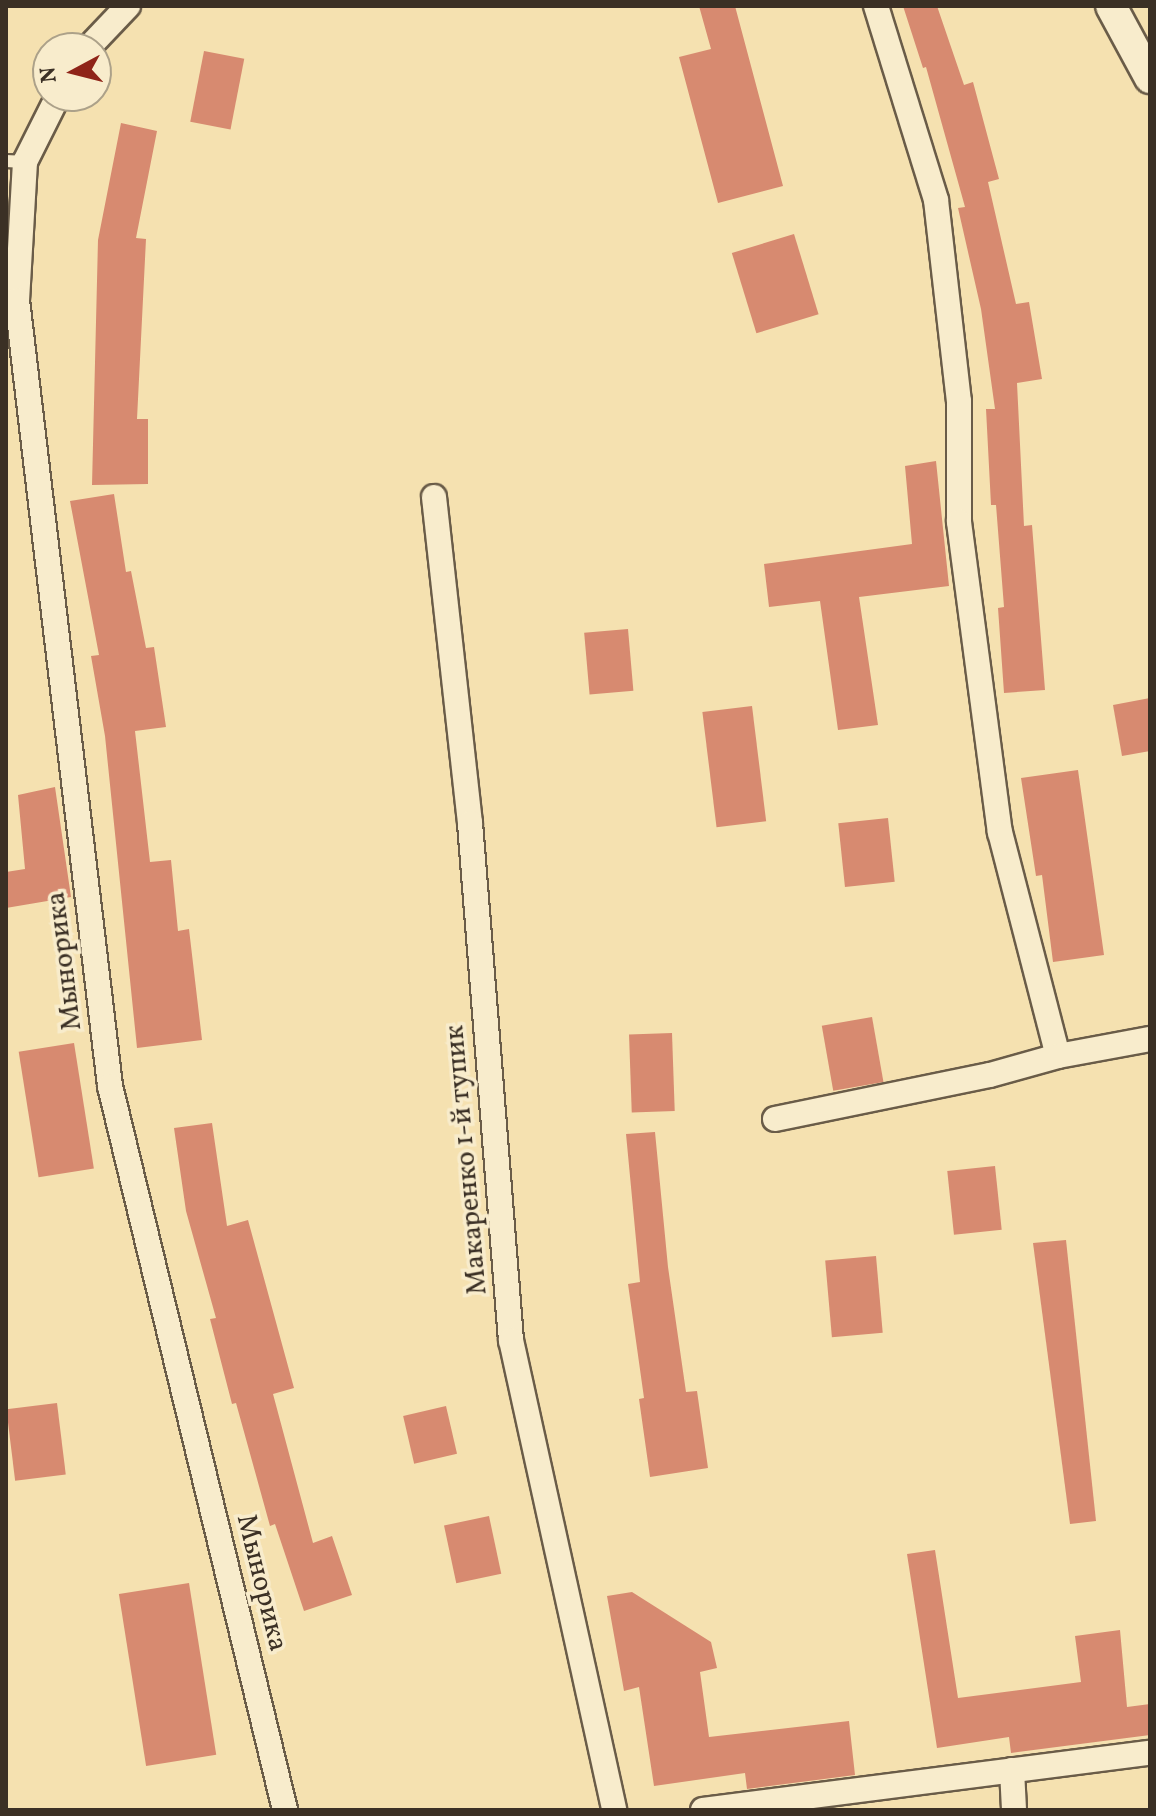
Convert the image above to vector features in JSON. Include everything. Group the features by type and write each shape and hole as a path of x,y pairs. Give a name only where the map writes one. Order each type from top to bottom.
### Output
{"street":[{"path":"103,32 128,6"},
{"path":"876,6 936,200 959,401 959,522 1000,832 1058,1056"},
{"path":"1111,6 1150,78"},
{"name":"Мынорика","path":"48,112 15,162 17,300 110,1086 285,1810"},
{"name":"Макаренко 1-й тупик","path":"434,497 470,823 511,1340 614,1810"},
{"path":"775,1119 990,1075 1058,1056 1150,1039"},
{"path":"703,1810 1150,1753"},
{"path":"1012,1770 1014,1810"}],"building":[{"path":"699,6 735,6 783,186 718,203 679,57 711,49"},
{"path":"903,6 937,6 964,85 973,82 999,179 988,182 1016,304 1029,302 1042,379 1017,383 1024,526 1032,525 1045,690 1004,693 998,608 1004,607 996,505 991,505 986,409 995,409 981,309 958,208 965,207 926,67 923,68"},
{"path":"204,51 244,59 231,130 190,122"},
{"path":"121,123 157,131 136,238 146,239 137,419 148,419 148,484 92,485 98,240"},
{"path":"794,234 819,314 756,333 732,253"},
{"path":"936,461 949,586 859,597 878,725 838,730 820,601 769,607 764,564 912,544 905,466"},
{"path":"114,494 126,572 131,571 146,648 154,647 166,727 135,731 150,862 171,860 178,931 189,929 202,1040 137,1048 105,736 91,656 99,655 70,501"},
{"path":"628,629 633,691 590,695 584,633"},
{"path":"1150,698 1150,751 1122,756 1113,705"},
{"path":"752,706 766,821 717,827 702,712"},
{"path":"1078,770 1104,955 1053,962 1042,875 1036,876 1021,778"},
{"path":"55,787 71,897 6,908 6,872 25,869 18,795"},
{"path":"888,818 895,882 845,887 838,823"},
{"path":"872,1017 883,1082 833,1091 822,1026"},
{"path":"672,1033 675,1111 632,1112 629,1035"},
{"path":"74,1043 94,1168 39,1177 19,1052"},
{"path":"212,1123 227,1226 248,1220 294,1388 273,1394 313,1543 332,1536 352,1595 304,1611 275,1524 270,1526 236,1403 232,1404 210,1319 216,1318 186,1211 174,1128"},
{"path":"655,1132 668,1267 686,1392 697,1391 708,1468 650,1477 639,1399 644,1398 628,1284 640,1282 626,1134"},
{"path":"995,1166 1002,1230 954,1235 947,1171"},
{"path":"1066,1240 1096,1521 1070,1524 1033,1243"},
{"path":"876,1256 883,1333 832,1337 825,1260"},
{"path":"57,1403 66,1474 15,1481 6,1409"},
{"path":"446,1406 457,1454 414,1464 403,1416"},
{"path":"489,1516 501,1574 456,1583 444,1526"},
{"path":"935,1550 958,1698 1081,1682 1075,1636 1120,1630 1127,1707 1150,1704 1150,1735 1011,1753 1009,1737 937,1748 907,1554"},
{"path":"189,1583 216,1755 146,1766 119,1594"},
{"path":"632,1592 711,1642 717,1668 700,1672 709,1737 849,1721 855,1775 747,1789 745,1773 654,1786 639,1687 624,1691 607,1596"}]}
